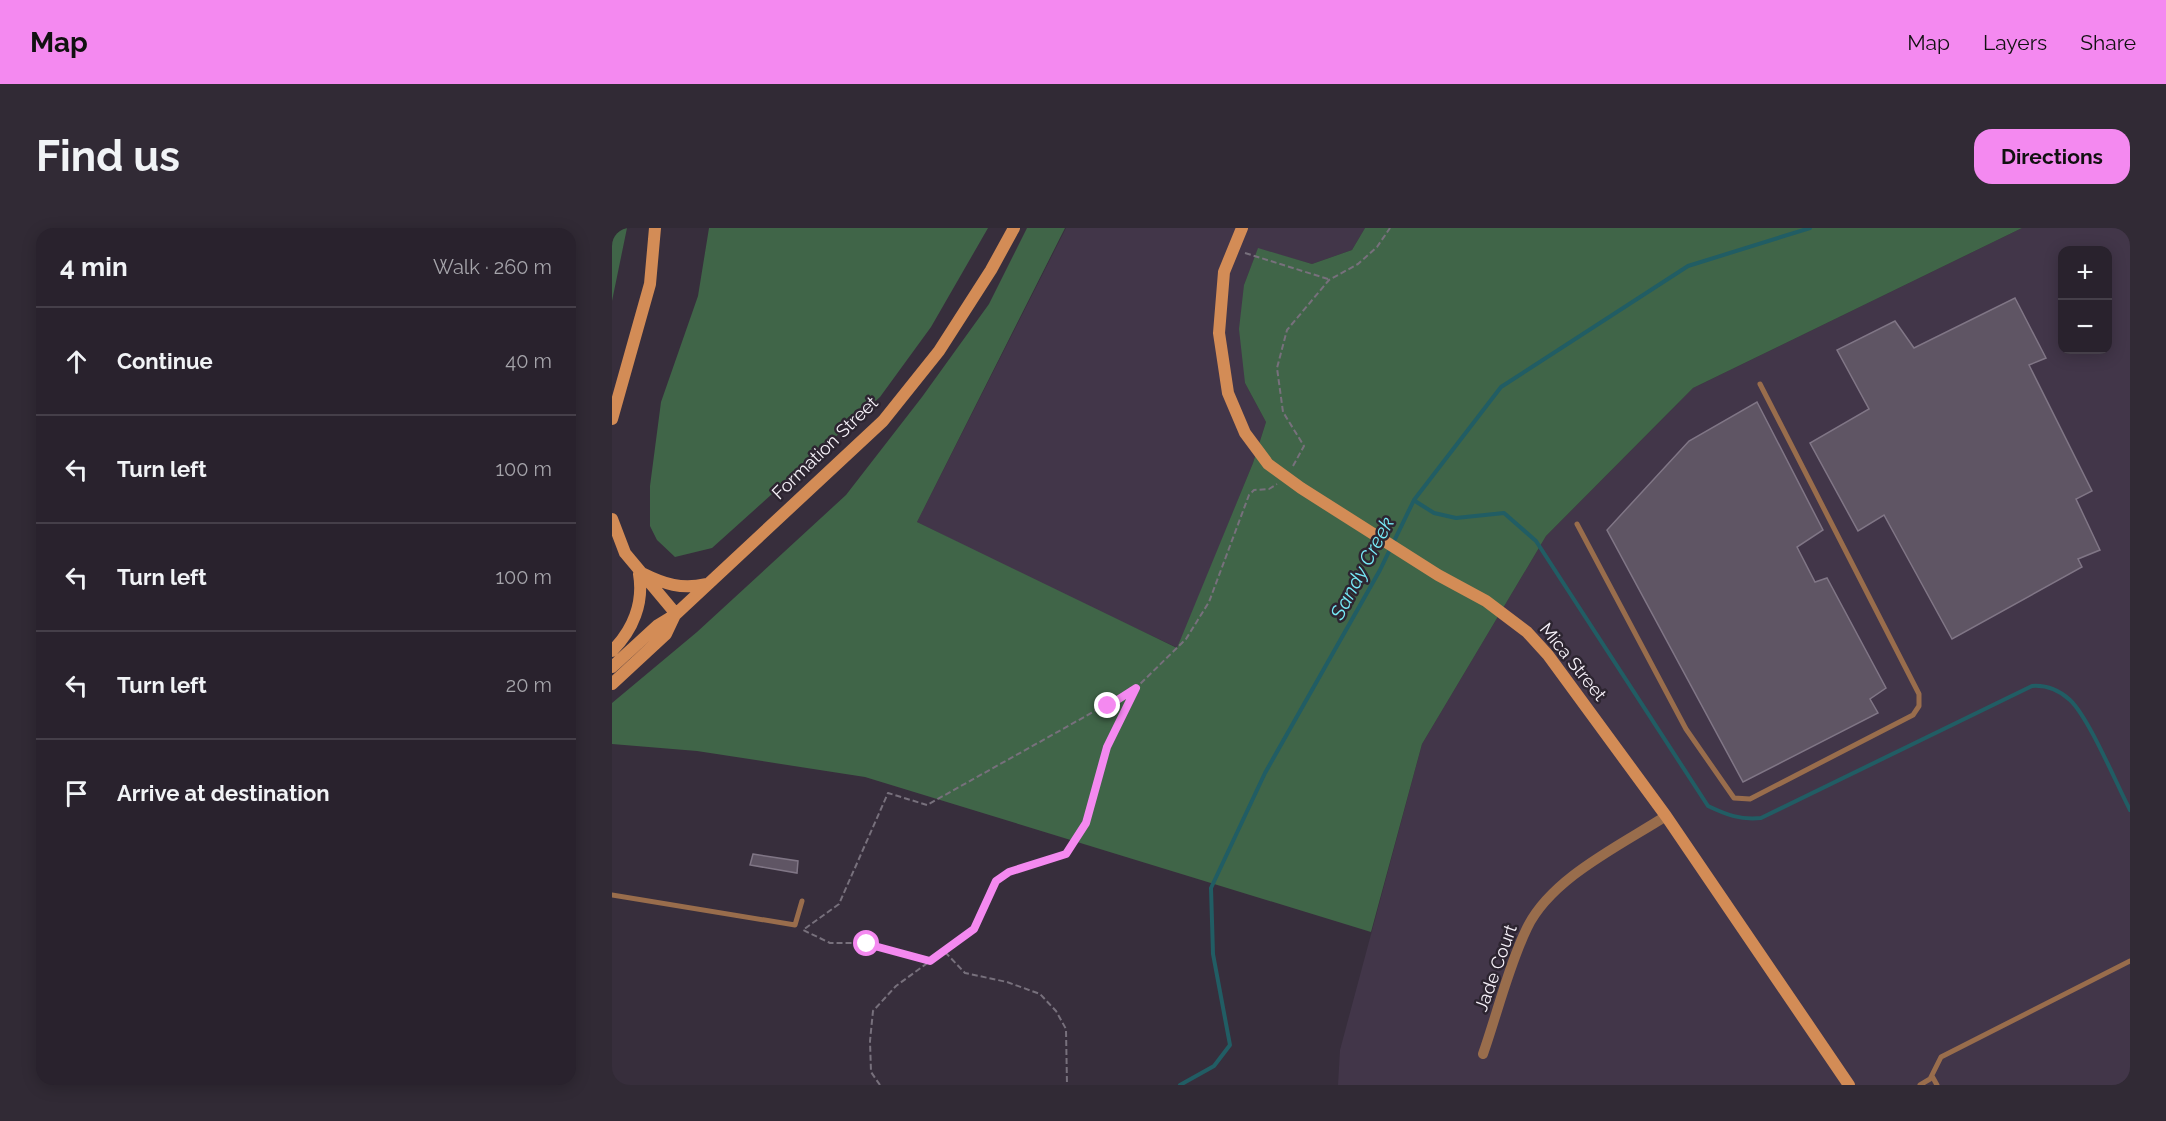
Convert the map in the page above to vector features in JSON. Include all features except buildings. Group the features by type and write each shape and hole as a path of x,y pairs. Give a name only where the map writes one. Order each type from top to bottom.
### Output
{"street":[{"path":"612,419 650,284 655,228"},
{"name":"Formation Street","path":"612,667 658,625 675,614 884,421 939,351 991,270 1014,228"},
{"name":"Mica Street","path":"1242,228 1224,272 1219,333 1228,393 1245,433 1268,464 1438,575 1486,601 1534,640 1548,655 1666,816 1849,1085"},
{"path":"612,519 620,543 639,572 675,614"},
{"path":"639,572 677,587 692,588 707,584"},
{"path":"612,651 639,609 642,591 639,572"},
{"name":"Formation Street","path":"612,684 666,634 675,614"},
{"name":"Jade Court","path":"1483,1054 1528,927 1545,902 1564,883 1666,816"}],"lane":[{"path":"1577,524 1686,729 1734,798 1750,799 1912,715 1919,706 1919,694 1760,384"},
{"path":"612,895 795,925 802,901"},
{"path":"1920,1085 1932,1076 1941,1057 2130,961"},
{"path":"1932,1076 1937,1085"}],"path":[{"path":"1233,249 1329,280"},
{"path":"880,1085 871,1072 870,1041 873,1011 896,986 974,929 996,881 1009,872 1066,854 1086,823 1107,747 1136,688 927,805 888,793 839,904 802,930 830,944 867,944 930,961"},
{"path":"945,952 965,973 1007,982 1040,994 1056,1011 1066,1029 1067,1085"}],"shaded area":[{"path":"1066,228 1365,228 1352,250 1312,264 1258,249 1244,285 1245,383 1266,422 1253,463 1178,648 1051,589 917,522"},
{"path":"2022,228 2130,228 2130,1085 1338,1085 1340,1050 1422,744 1546,536 1693,388"}],"green space":[{"path":"612,228 627,228 612,301"},
{"path":"709,228 988,228 931,327 880,397 712,548 675,557 657,540 650,526 650,486 661,402 698,296"},
{"path":"1027,228 1065,228 917,522 1177,648 1253,463 1266,422 1245,383 1239,329 1244,285 1258,248 1312,264 1352,250 1365,228 2022,228 1693,388 1546,536 1422,744 1371,932 865,777 697,751 612,744 612,703 697,632 846,495 922,397 989,304"}],"waterway":[{"name":"Sandy Creek","path":"1180,1085 1214,1066 1230,1045 1213,954 1211,888 1265,773 1380,570 1414,500 1501,387 1688,266 1810,228"},
{"path":"1415,501 1434,513 1456,518 1504,513 1536,541 1708,806 1740,817 1761,818 2032,686 2037,686 2047,687 2061,693 2077,709 2094,736 2130,810"}],"route":[{"path":"867,944 930,961 974,929 996,881 1009,872 1066,854 1086,823 1107,747 1136,688 1108,706"}]}
